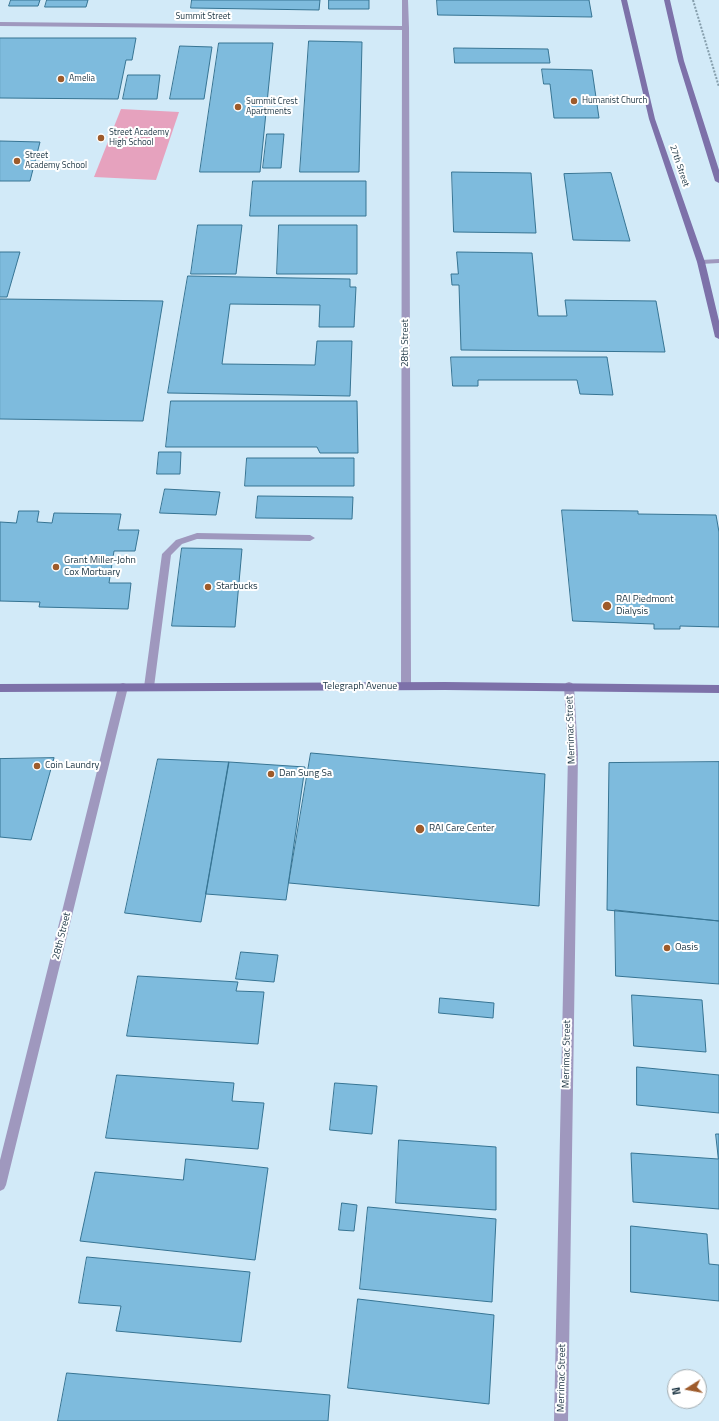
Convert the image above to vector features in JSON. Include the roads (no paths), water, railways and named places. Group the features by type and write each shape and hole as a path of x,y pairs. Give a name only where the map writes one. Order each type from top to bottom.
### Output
{"street":[{"name":"28th Street","path":"405,0 406,686"},
{"name":"27th Street","path":"624,0 652,118 701,262 719,338"},
{"path":"667,0 681,61 719,180"},
{"name":"Summit Street","path":"0,24 406,28"},
{"path":"701,262 719,261"},
{"path":"149,688 167,554 179,542 197,536 310,538"},
{"name":"Telegraph Avenue","path":"0,688 569,686 719,689"},
{"name":"Merrimac Street","path":"562,1421 573,754 569,686"},
{"name":"28th Street","path":"0,1185 123,688"}],"place":[{"name":"Amelia","path":"61,79"},
{"name":"Humanist Church","path":"574,101"},
{"name":"Summit Crest Apartments","path":"238,107"},
{"name":"Street Academy High School","path":"101,138"},
{"name":"Street Academy School","path":"17,161"},
{"name":"Grant Miller-John Cox Mortuary","path":"56,567"},
{"name":"Starbucks","path":"208,587"},
{"name":"RAI Piedmont Dialysis","path":"607,606"},
{"name":"Coin Laundry","path":"37,766"},
{"name":"Dan Sung Sa","path":"271,774"},
{"name":"RAI Care Center","path":"420,829"},
{"name":"Oasis","path":"667,948"}]}
